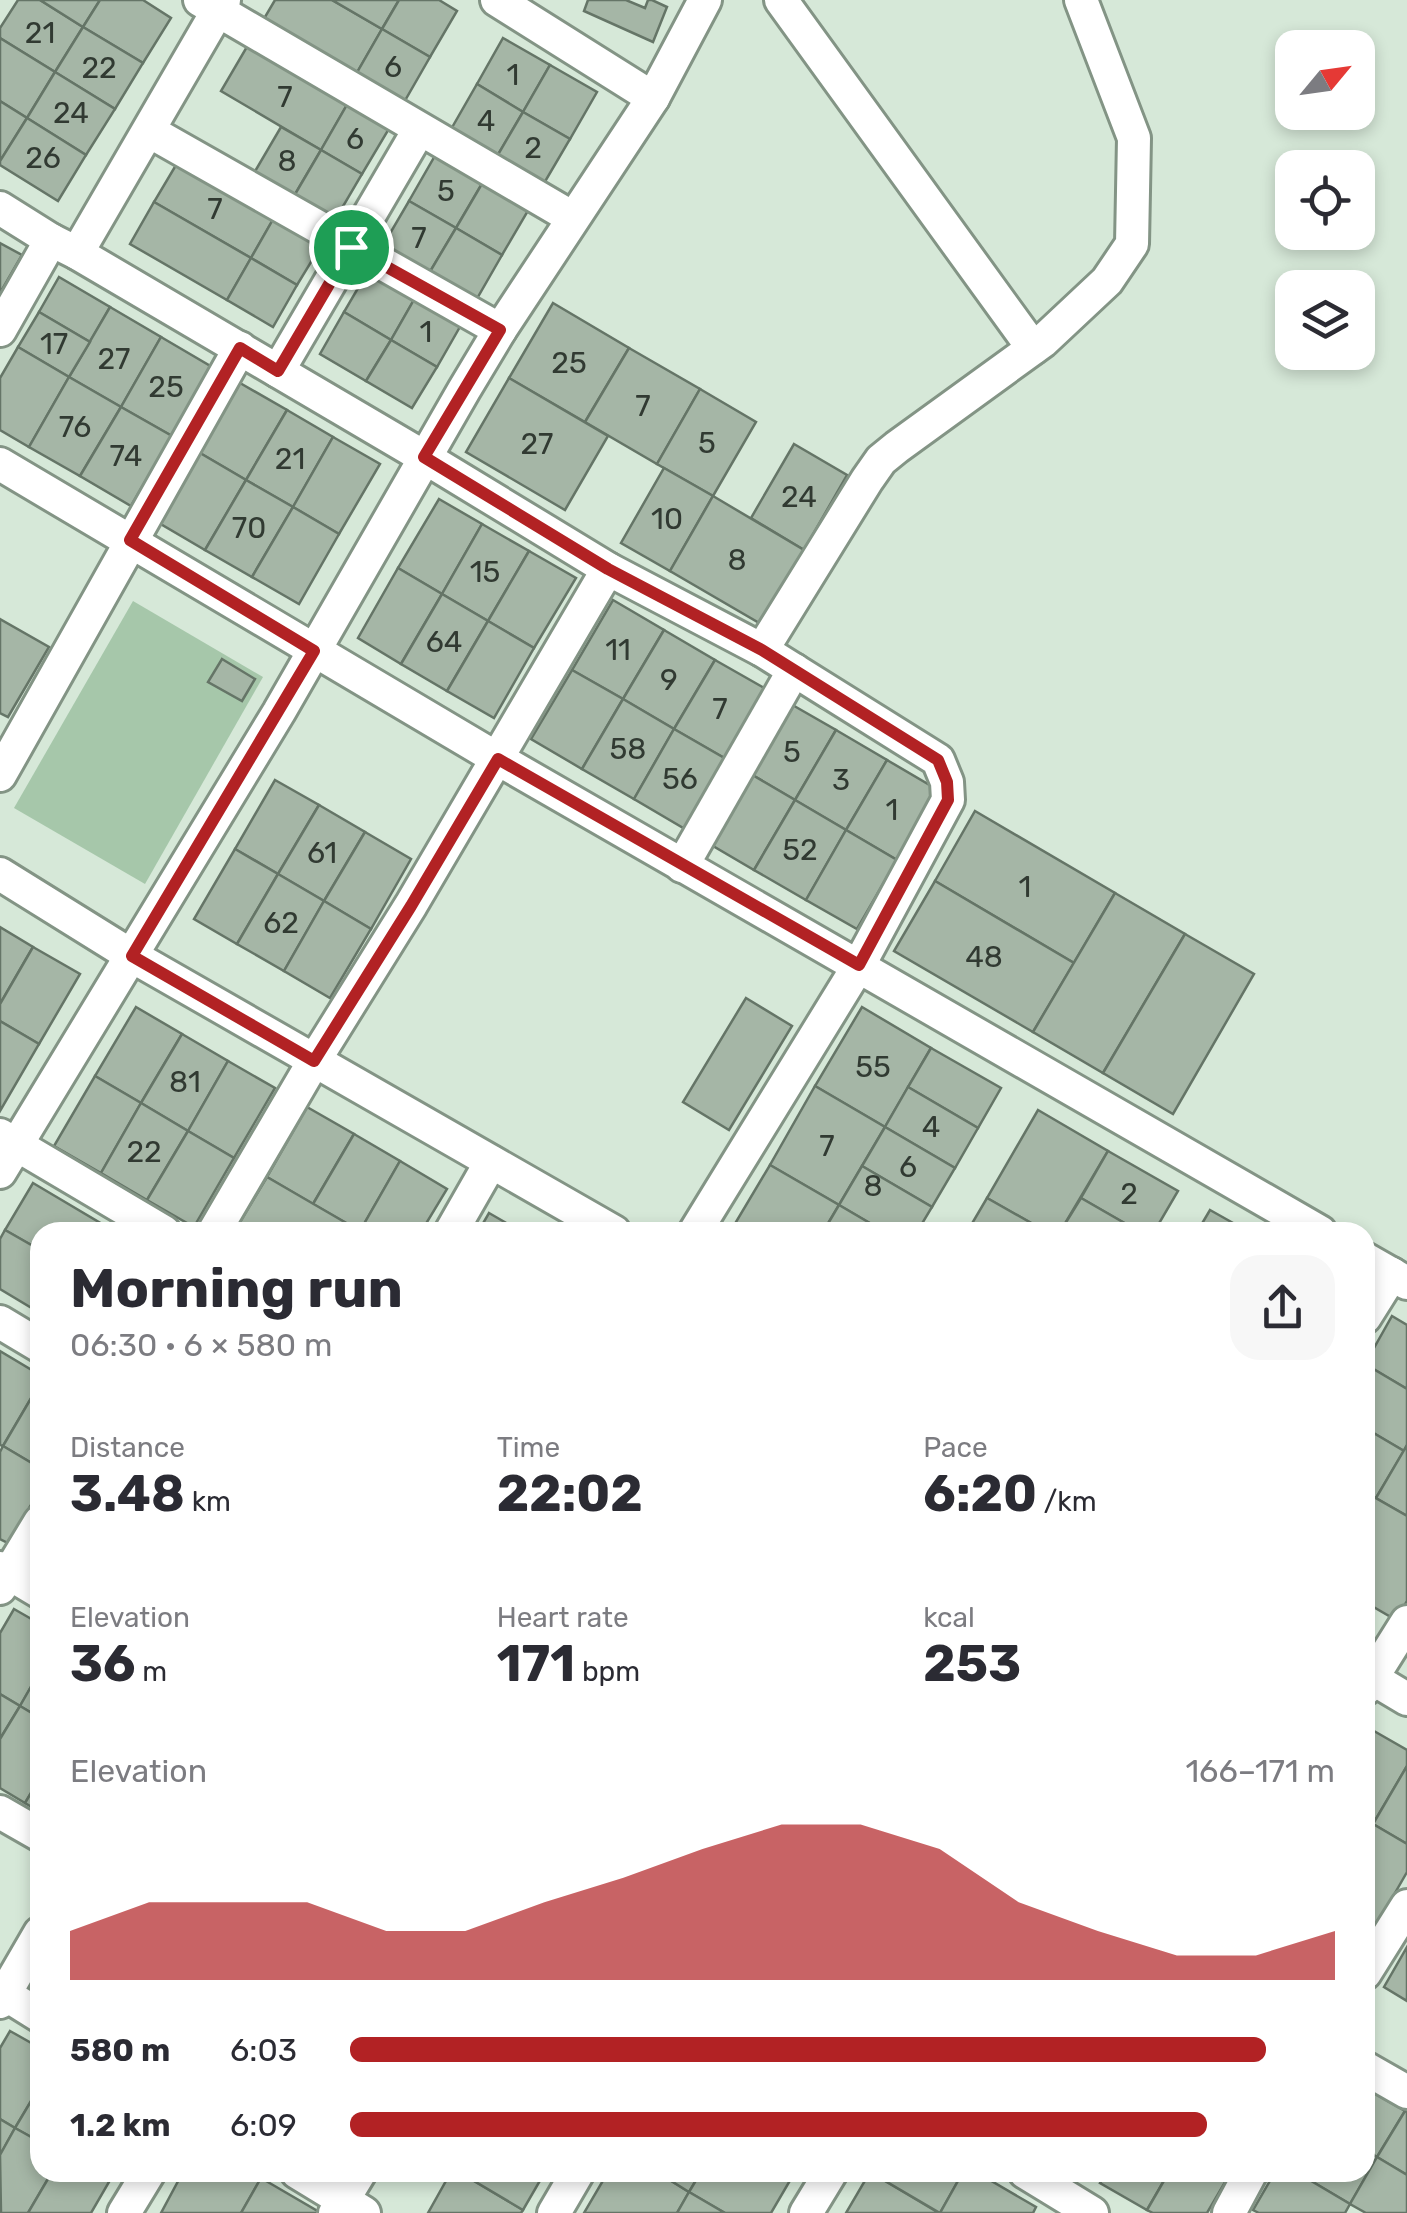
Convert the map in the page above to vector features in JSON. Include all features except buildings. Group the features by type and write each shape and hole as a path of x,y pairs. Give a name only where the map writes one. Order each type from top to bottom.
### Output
{"street":[{"path":"497,0 652,98"},
{"path":"145,1222 5,1150 132,956 500,330 652,98 705,0"},
{"path":"781,0 1033,348"},
{"path":"762,650 881,460 1033,348 1107,282 1132,244 1134,138 1081,0"},
{"path":"0,330 150,131 214,3 419,130 573,218"},
{"path":"278,371 419,130"},
{"path":"150,131 500,330"},
{"path":"0,208 608,569 762,650 938,760 947,782 948,800 859,965 701,1222"},
{"path":"0,775 240,348"},
{"path":"0,464 498,759 1303,1222"},
{"path":"220,1222 608,569"},
{"path":"682,866 794,670"},
{"path":"0,874 132,956 596,1222"},
{"path":"457,1222 491,1162"},
{"path":"1375,1298 1388,1272"},
{"path":"0,1322 30,1340"},
{"path":"30,1537 3,1576 30,1588"},
{"path":"1375,1668 1407,1622"},
{"path":"1375,1684 1407,1699"},
{"path":"0,1812 30,1829"},
{"path":"1375,1957 1407,1906"},
{"path":"30,1950 2,1996 30,2011"},
{"path":"1375,2074 1407,2092"},
{"path":"124,2213 142,2182"},
{"path":"316,2182 350,2200"},
{"path":"554,2213 572,2182"},
{"path":"806,2213 824,2182"},
{"path":"1043,2182 1073,2199"},
{"path":"1229,2213 1246,2182"}],"green space":[{"path":"133,601 263,677 145,884 14,808"}],"route":[{"path":"351,247 500,330 424,457 608,569 762,650 938,760 947,782 948,800 859,965 498,759 314,1061 132,956 314,651 130,540 240,348 278,371 351,247"}]}
